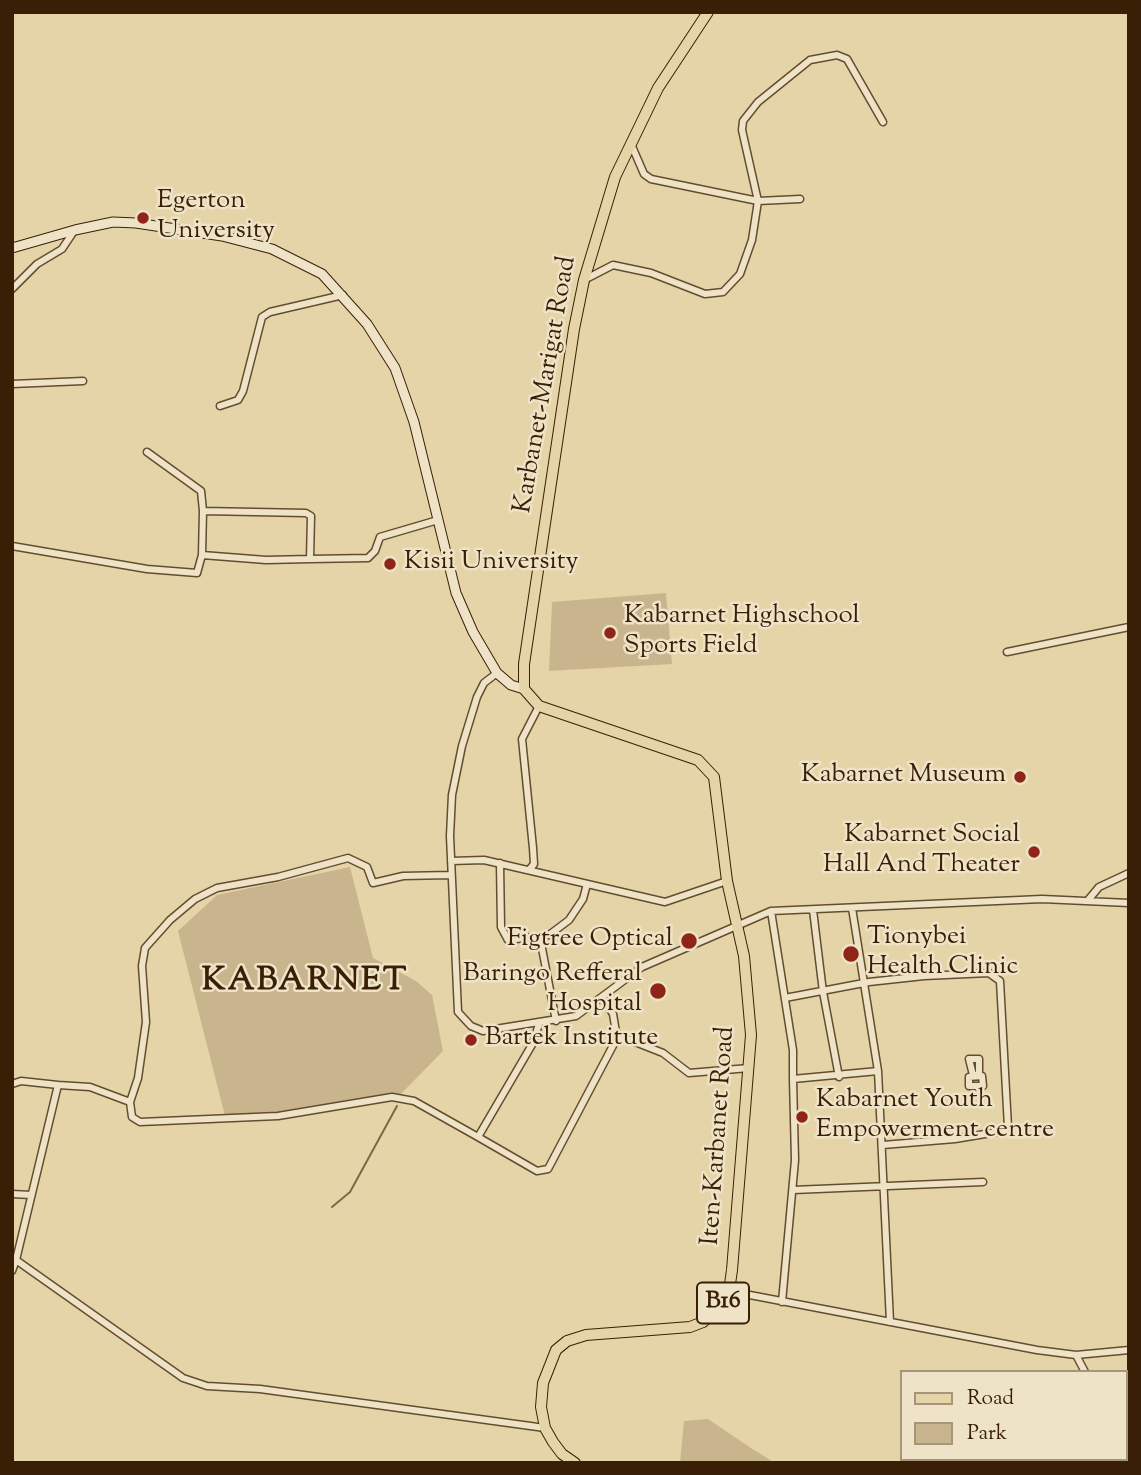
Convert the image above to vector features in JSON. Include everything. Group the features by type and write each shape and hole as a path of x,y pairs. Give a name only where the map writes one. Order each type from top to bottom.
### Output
{"main road":[{"name":"Karbanet-Marigat Road","path":"524,690 524,664 542,532 584,280 615,177 671,66 708,12"},
{"path":"12,248 113,222 136,223 222,236 289,256 322,274 343,295 383,346 395,368 414,422 456,593 473,632 497,673 511,685 524,690"},
{"name":"B16","path":"524,690 539,706 698,760 707,767 714,777 727,881 738,925"},
{"name":"Iten-Karbanet Road","path":"729,1291 749,1068 750,998 738,925"},
{"name":"B16","path":"545,1428 541,1408 543,1383 556,1350 568,1340 586,1335 690,1327 712,1316 729,1291"},
{"path":"545,1428 562,1454 575,1463"}],"street":[{"path":"584,280 613,265 651,273 705,294 723,292 740,274 752,240 758,201 742,130 743,121 758,102 810,60 837,55 847,60 883,122"},
{"path":"631,144 644,174 650,179 758,201 800,199"},
{"path":"12,289 37,264 62,249 75,230"},
{"path":"220,406 238,400 243,391 262,317 270,312 343,295"},
{"path":"12,384 83,381"},
{"path":"12,546 147,569 197,573 202,555 201,491 147,452"},
{"path":"203,511 309,514 310,559"},
{"path":"202,555 266,560 368,558 375,551 380,537 438,520"},
{"path":"1007,652 1129,627"},
{"path":"497,673 484,683 477,697 462,746 452,795 450,875 458,1012 471,1026 483,1031 556,1021 585,1012 642,967 771,911 1089,899 1129,903"},
{"path":"529,870 534,864 522,739 539,706"},
{"path":"450,875 403,876 373,883 367,867 348,858 278,877 217,888 195,899 170,920 145,948 142,966 144,1043 129,1112 140,1122 189,1122 297,1114 360,1100 392,1097 414,1101 537,1171 548,1169 617,1038 613,1014 603,998"},
{"path":"451,861 484,860 500,863 665,902 727,881"},
{"path":"500,863 501,928 505,937 512,941 540,938 569,920 583,899 587,884"},
{"path":"1089,899 1100,887 1129,873"},
{"path":"852,908 878,1072 890,1322"},
{"path":"813,910 822,992 839,1077"},
{"path":"771,911 793,1050 793,1190 782,1302"},
{"path":"540,938 556,1021"},
{"path":"785,998 901,978 989,973 1000,981 1008,1127 1003,1131 955,1139 883,1145"},
{"path":"478,1137 533,1042 539,1024"},
{"path":"617,1038 663,1053 689,1073 749,1068"},
{"path":"793,1079 878,1072"},
{"path":"12,1084 21,1081 90,1087 130,1102"},
{"path":"12,1271 58,1085"},
{"path":"793,1190 983,1182"},
{"path":"12,1194 31,1195"},
{"path":"16,1260 134,1346 195,1383 545,1428"},
{"path":"729,1291 1076,1355 1129,1350"},
{"path":"1076,1355 1083,1370"}],"green space":[{"name":"Kabarnet Highschool Sports Field","path":"666,593 672,664 549,671 552,602"},
{"path":"350,867 373,958 416,981 432,995 443,1051 395,1100 226,1120 178,931 217,895"},
{"path":"708,1419 775,1463 680,1463 684,1421"}],"waterway":[{"path":"332,1207 350,1192 397,1106"}],"place":[{"name":"Egerton University","path":"143,218"},
{"name":"Kisii University","path":"390,564"},
{"name":"Kabarnet Highschool Sports Field","path":"610,633"},
{"name":"Kabarnet Museum","path":"1020,777"},
{"name":"Kabarnet Social Hall And Theater","path":"1034,852"},
{"name":"Figtree Optical","path":"689,941"},
{"name":"Tionybei Health Clinic","path":"851,954"},
{"name":"Baringo Refferal Hospital","path":"658,991"},
{"name":"Bartek Institute","path":"471,1040"},
{"name":"Kabarnet Youth Empowerment centre","path":"802,1117"}],"district":[{"name":"KABARNET","path":"305,983"}]}
